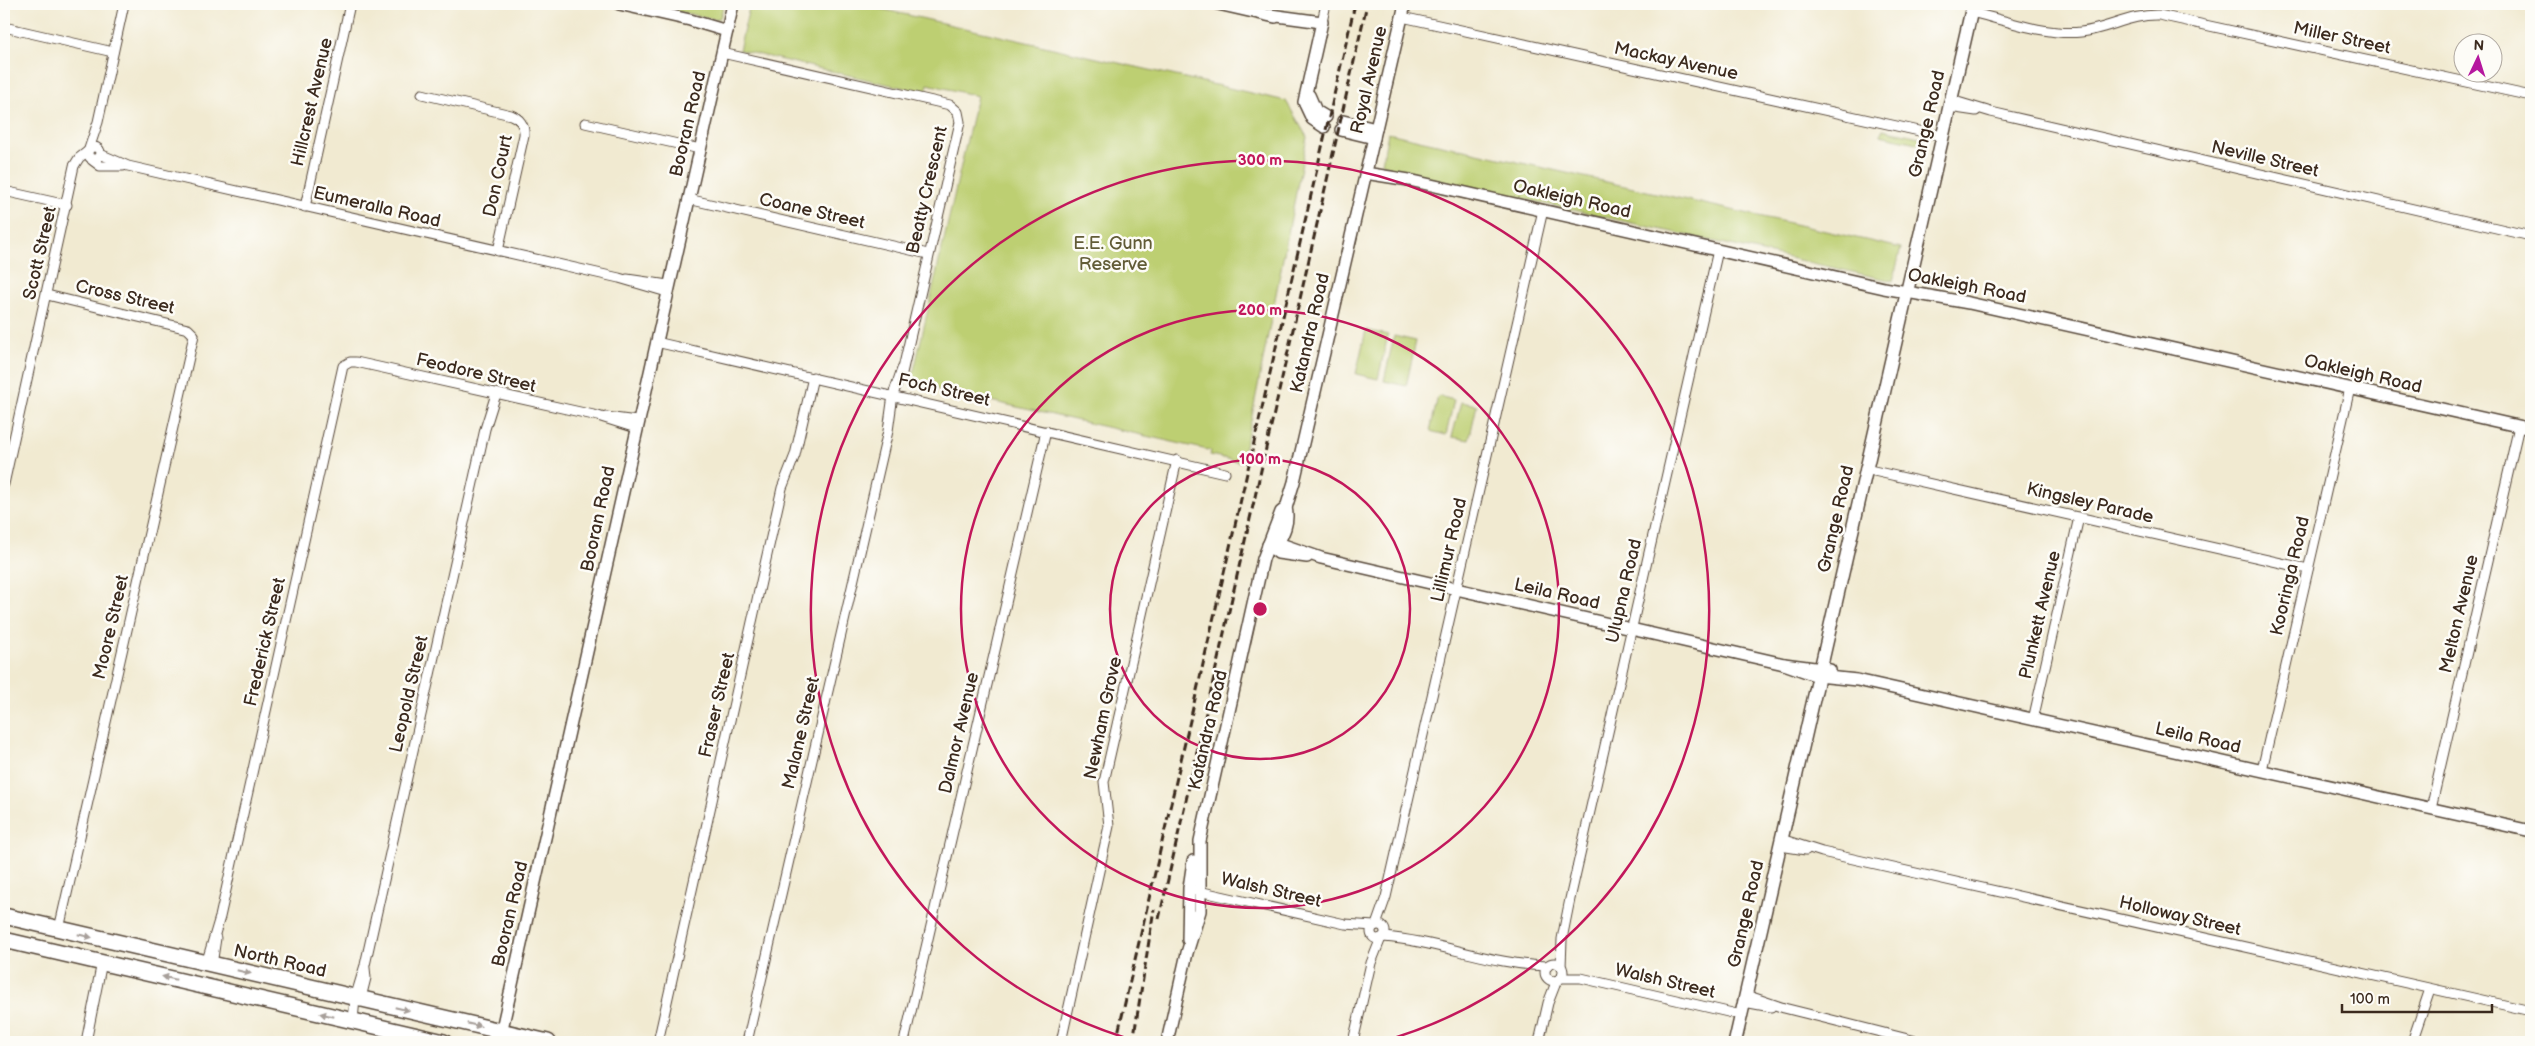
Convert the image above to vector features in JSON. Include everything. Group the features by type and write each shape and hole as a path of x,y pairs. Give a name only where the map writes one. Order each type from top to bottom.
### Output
{"highway":[{"name":"North Road","path":"4,916 358,998 500,1037 548,1042"},
{"path":"4,940 444,1042"}],"main road":[{"name":"Grange Road","path":"1735,1042 1972,8"}],"street":[{"path":"93,154 98,122 124,4"},
{"name":"Hillcrest Avenue","path":"305,207 350,4"},
{"path":"619,4 728,28"},
{"name":"Booran Road","path":"500,1037 636,425 733,4"},
{"path":"1218,4 1321,26"},
{"path":"1325,122 1316,111 1307,89 1326,4"},
{"name":"Royal Avenue","path":"1366,169 1405,4"},
{"name":"Miller Street","path":"1972,8 2070,33 2093,30 2131,17 2159,15 2531,96"},
{"name":"Mackay Avenue","path":"1402,17 1942,136"},
{"path":"4,27 113,52"},
{"name":"Beatty Crescent","path":"722,53 931,101 957,109 960,122 896,396"},
{"name":"Don Court","path":"422,94 511,115 519,120 524,127 524,135 498,251"},
{"name":"Neville Street","path":"1950,103 2531,236"},
{"path":"585,123 700,149"},
{"path":"1342,126 1375,133"},
{"name":"Eumeralla Road","path":"93,154 128,166 619,278 638,286 668,289"},
{"name":"Scott Street","path":"4,484 74,176 93,154"},
{"name":"Oakleigh Road","path":"1366,169 1389,172 1396,177 1906,292 1969,303 2531,429"},
{"name":"Katandra Road","path":"1167,1042 1187,953 1195,890 1193,863 1200,841 1262,570 1273,547 1281,512 1286,508 1366,169"},
{"path":"4,191 67,205"},
{"name":"Coane Street","path":"688,199 928,254"},
{"name":"Lillimur Road","path":"1353,1042 1543,210"},
{"name":"Ulupna Road","path":"1538,1042 1718,250"},
{"name":"Cross Street","path":"47,295 188,329 193,333"},
{"name":"Moore Street","path":"59,929 194,338 193,333"},
{"name":"Foch Street","path":"656,342 1177,460 1225,473"},
{"name":"Feodore Street","path":"347,363 356,362 636,425"},
{"name":"Frederick Street","path":"209,964 341,370 347,363"},
{"name":"Fraser Street","path":"658,1042 780,498 795,455 813,377"},
{"name":"Kooringa Road","path":"2262,770 2350,388"},
{"name":"Leopold Street","path":"353,1021 492,393"},
{"name":"Malane Street","path":"747,1042 896,396"},
{"name":"Melton Avenue","path":"2431,808 2519,426"},
{"name":"Dalmor Avenue","path":"904,1042 1046,431"},
{"name":"Newham Grove","path":"1061,1042 1110,823 1104,782 1177,460"},
{"name":"Kingsley Parade","path":"1866,469 2308,569"},
{"name":"Plunkett Avenue","path":"2033,720 2079,517"},
{"name":"Leila Road","path":"1273,547 1819,672 2531,831"},
{"name":"Holloway Street","path":"1780,843 2531,1012"},
{"name":"Walsh Street","path":"1195,890 1581,978 1744,1004 1784,1008 1894,1039 1920,1042"},
{"path":"86,1042 102,962"},
{"path":"2412,1042 2430,989"}],"green space":[{"path":"641,4 724,4 720,18 714,19"},
{"name":"E.E. Gunn Reserve","path":"750,4 859,4 1286,101 1307,137 1251,421 1241,462 1210,455 1211,451 1208,450 915,384 912,379 977,96 928,84 926,93 739,50"},
{"path":"1883,129 1924,138 1925,145 1880,135"},
{"path":"1388,133 1901,248 1893,281 1397,171 1382,163"},
{"path":"1366,330 1388,335 1378,379 1356,374"},
{"path":"1394,336 1416,341 1406,386 1384,381"},
{"path":"1438,396 1454,400 1446,435 1430,431"},
{"path":"1461,402 1477,405 1469,440 1452,437"}],"railway":[{"path":"1116,1042 1355,4"},
{"path":"1159,919 1367,4"},
{"path":"1133,1042 1154,909"}]}
